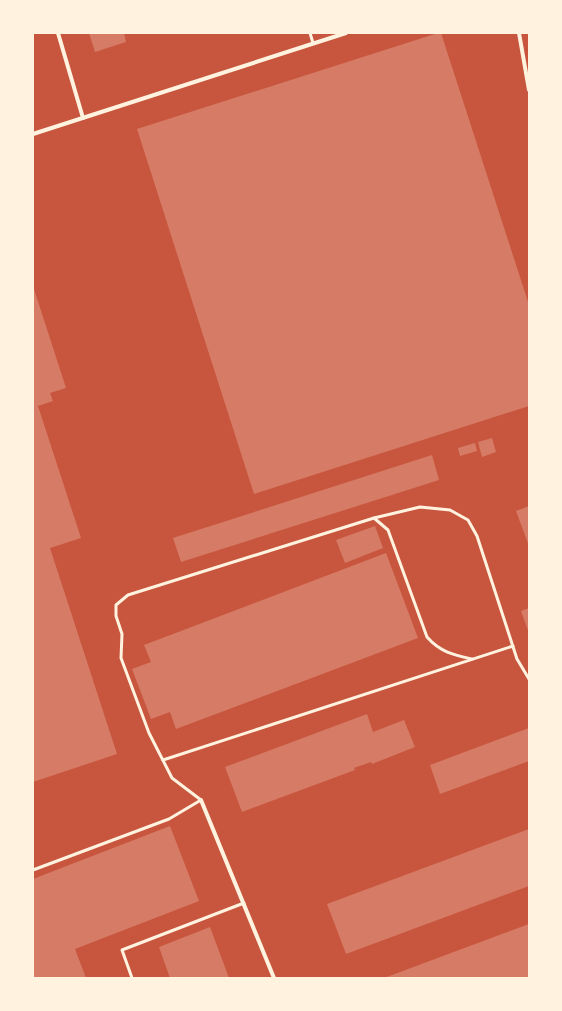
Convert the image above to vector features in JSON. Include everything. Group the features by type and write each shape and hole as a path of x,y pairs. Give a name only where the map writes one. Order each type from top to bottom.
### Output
{"street":[{"path":"58,33 83,118"},
{"path":"33,134 346,33"},
{"path":"519,33 529,90"},
{"path":"201,800 274,978"}],"lane":[{"path":"310,33 313,43"},
{"path":"33,870 169,819 201,800 172,778 149,733 121,658 122,634 116,616 116,605 128,595 374,518 420,507 450,510 468,520 477,536 517,659 529,679"},
{"path":"374,518 388,530 427,637 435,647 473,659"},
{"path":"163,760 513,646"},
{"path":"132,978 122,950 244,903"}],"building":[{"path":"89,33 124,33 126,42 95,52"},
{"path":"441,33 529,305 529,406 254,494 137,129"},
{"path":"33,286 66,388 50,393 53,401 38,406 81,538 50,548 117,754 33,782"},
{"path":"492,438 496,452 482,457 478,442"},
{"path":"475,443 477,451 460,456 458,448"},
{"path":"432,455 439,480 181,562 173,538"},
{"path":"529,506 529,546 516,511"},
{"path":"375,526 383,548 345,563 336,540"},
{"path":"386,553 418,638 176,729 170,712 151,719 132,669 151,662 144,645"},
{"path":"529,608 529,633 521,611"},
{"path":"367,714 373,732 404,720 415,747 372,764 371,762 354,768 355,770 242,812 225,767"},
{"path":"529,728 529,761 440,794 430,765"},
{"path":"170,826 199,901 75,949 86,978 33,978 33,879"},
{"path":"529,829 529,886 346,954 327,904"},
{"path":"529,924 529,978 384,978"},
{"path":"210,927 229,978 170,978 159,947"}]}
